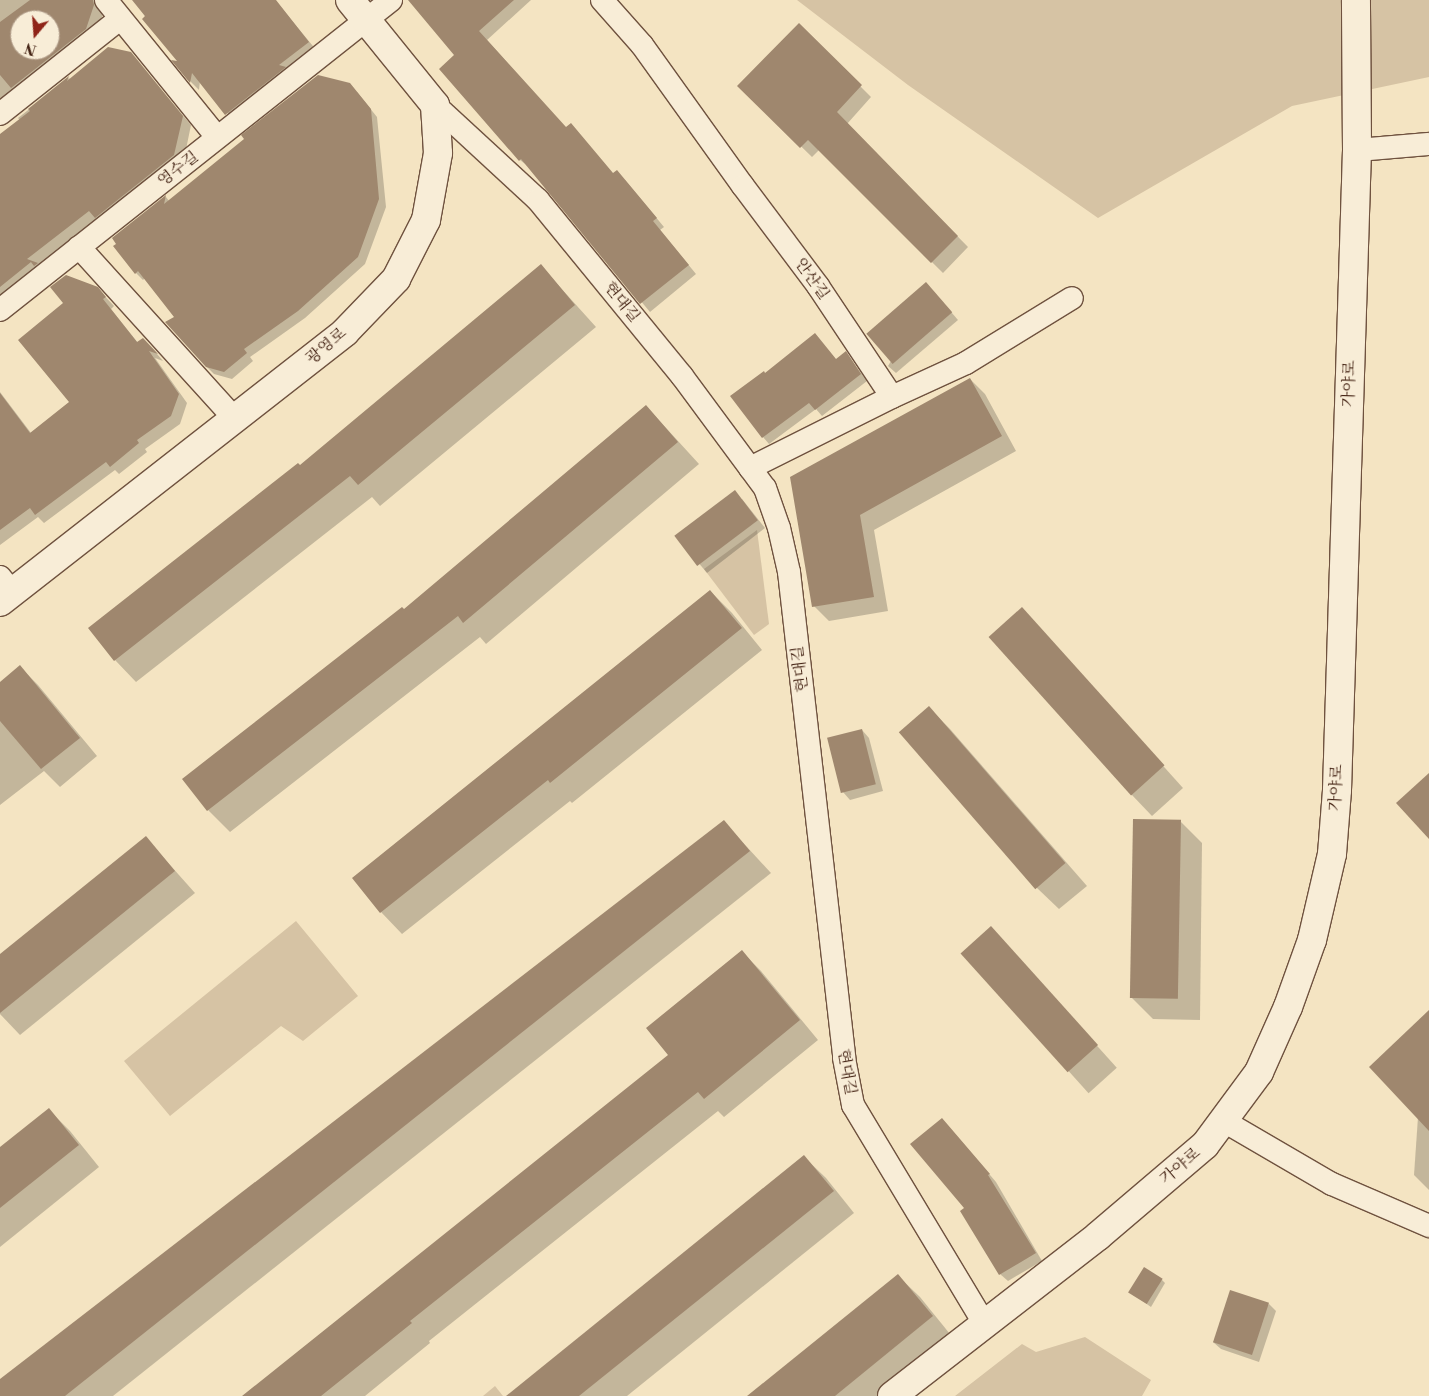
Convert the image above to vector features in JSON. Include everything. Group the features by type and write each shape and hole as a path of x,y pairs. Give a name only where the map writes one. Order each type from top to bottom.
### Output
{"street":[{"path":"106,0 218,137"},
{"path":"350,0 435,105"},
{"name":"영수길","path":"0,310 391,0"},
{"name":"안산길","path":"602,0 642,46 818,286 892,397"},
{"name":"가야로","path":"892,1396 1098,1236 1205,1145 1259,1072 1288,1007 1312,940 1332,854 1337,790 1356,150 1356,0"},
{"path":"0,114 120,19"},
{"name":"광영로","path":"4,590 235,419 345,332 396,279 426,220 438,154 435,105"},
{"name":"현대길","path":"435,105 538,200 682,376 765,488 779,528 789,572 844,1058 853,1105 984,1323"},
{"path":"1356,150 1429,144"},
{"path":"79,247 235,419"},
{"path":"750,468 892,397 966,363 1072,298"},
{"path":"1222,1120 1332,1184 1429,1226"}],"shaded area":[{"path":"797,0 1429,0 1429,77 1292,106 1098,218 908,85"},
{"path":"757,530 769,624 754,635 704,569"},
{"path":"296,921 358,996 303,1041 281,1026 170,1116 124,1061"},
{"path":"1085,1337 1151,1380 1142,1396 955,1396 1022,1344 1036,1352"},
{"path":"495,1386 503,1396 483,1396"}],"building":[{"path":"30,0 93,0 94,5 86,29 60,49 60,10 16,10"},
{"path":"132,0 276,0 309,42 279,65 286,67 225,115 192,73 190,83 171,60 177,61 142,19 145,16"},
{"path":"408,0 514,0 479,31 566,127 571,123 613,173 617,170 657,218 653,221 689,265 640,304 521,159 519,161 439,69 454,55"},
{"path":"10,15 10,60 47,60 11,88 0,75 0,22"},
{"path":"799,23 862,85 837,112 958,236 931,263 808,140 800,148 737,86"},
{"path":"108,47 131,52 183,116 174,155 95,218 89,211 27,259 38,263 34,266 31,262 0,287 0,134 30,111 28,109 69,76 67,81"},
{"path":"318,75 350,83 371,109 379,199 358,257 298,311 244,349 247,353 224,372 206,367 165,322 174,317 138,271 135,274 113,246 116,244 112,238 166,195 164,204 244,139 241,135"},
{"path":"541,264 575,305 358,485 350,476 114,661 88,628 298,463 300,465"},
{"path":"66,275 98,287 106,297 103,299 137,342 143,338 158,354 149,351 179,394 171,416 137,440 139,443 110,467 106,462 35,515 30,508 0,530 0,393 30,433 69,402 18,340 63,303 50,287"},
{"path":"926,282 952,312 893,364 866,334"},
{"path":"815,333 836,359 846,351 861,374 815,410 809,403 762,438 730,396 764,371 765,373"},
{"path":"970,378 1002,436 860,515 874,597 812,607 790,477"},
{"path":"646,405 678,442 463,623 458,616 207,811 182,779 402,607 404,609"},
{"path":"735,490 758,520 697,566 674,536"},
{"path":"710,590 742,628 550,783 548,780 380,913 352,878"},
{"path":"1022,607 1165,765 1131,795 989,637"},
{"path":"20,665 80,738 41,769 0,721 0,682"},
{"path":"929,706 1065,863 1035,889 899,732"},
{"path":"862,729 876,784 841,793 827,738"},
{"path":"1429,773 1429,839 1396,803"},
{"path":"1133,819 1181,820 1178,999 1130,998"},
{"path":"724,820 750,851 65,1396 0,1396 0,1379"},
{"path":"146,836 175,871 0,1013 0,954"},
{"path":"991,926 1098,1045 1068,1072 961,953"},
{"path":"742,950 800,1020 704,1099 698,1092 410,1321 412,1323 321,1396 242,1396 668,1055 646,1028"},
{"path":"1429,1010 1429,1131 1369,1067"},
{"path":"49,1108 79,1145 0,1208 0,1147"},
{"path":"942,1118 990,1174 988,1175 1036,1253 999,1275 960,1211 964,1208 910,1144"},
{"path":"804,1155 834,1191 579,1396 506,1396"},
{"path":"1144,1267 1163,1279 1147,1304 1128,1292"},
{"path":"898,1274 933,1316 835,1396 747,1396"},
{"path":"1230,1290 1269,1303 1252,1355 1213,1342"}]}
